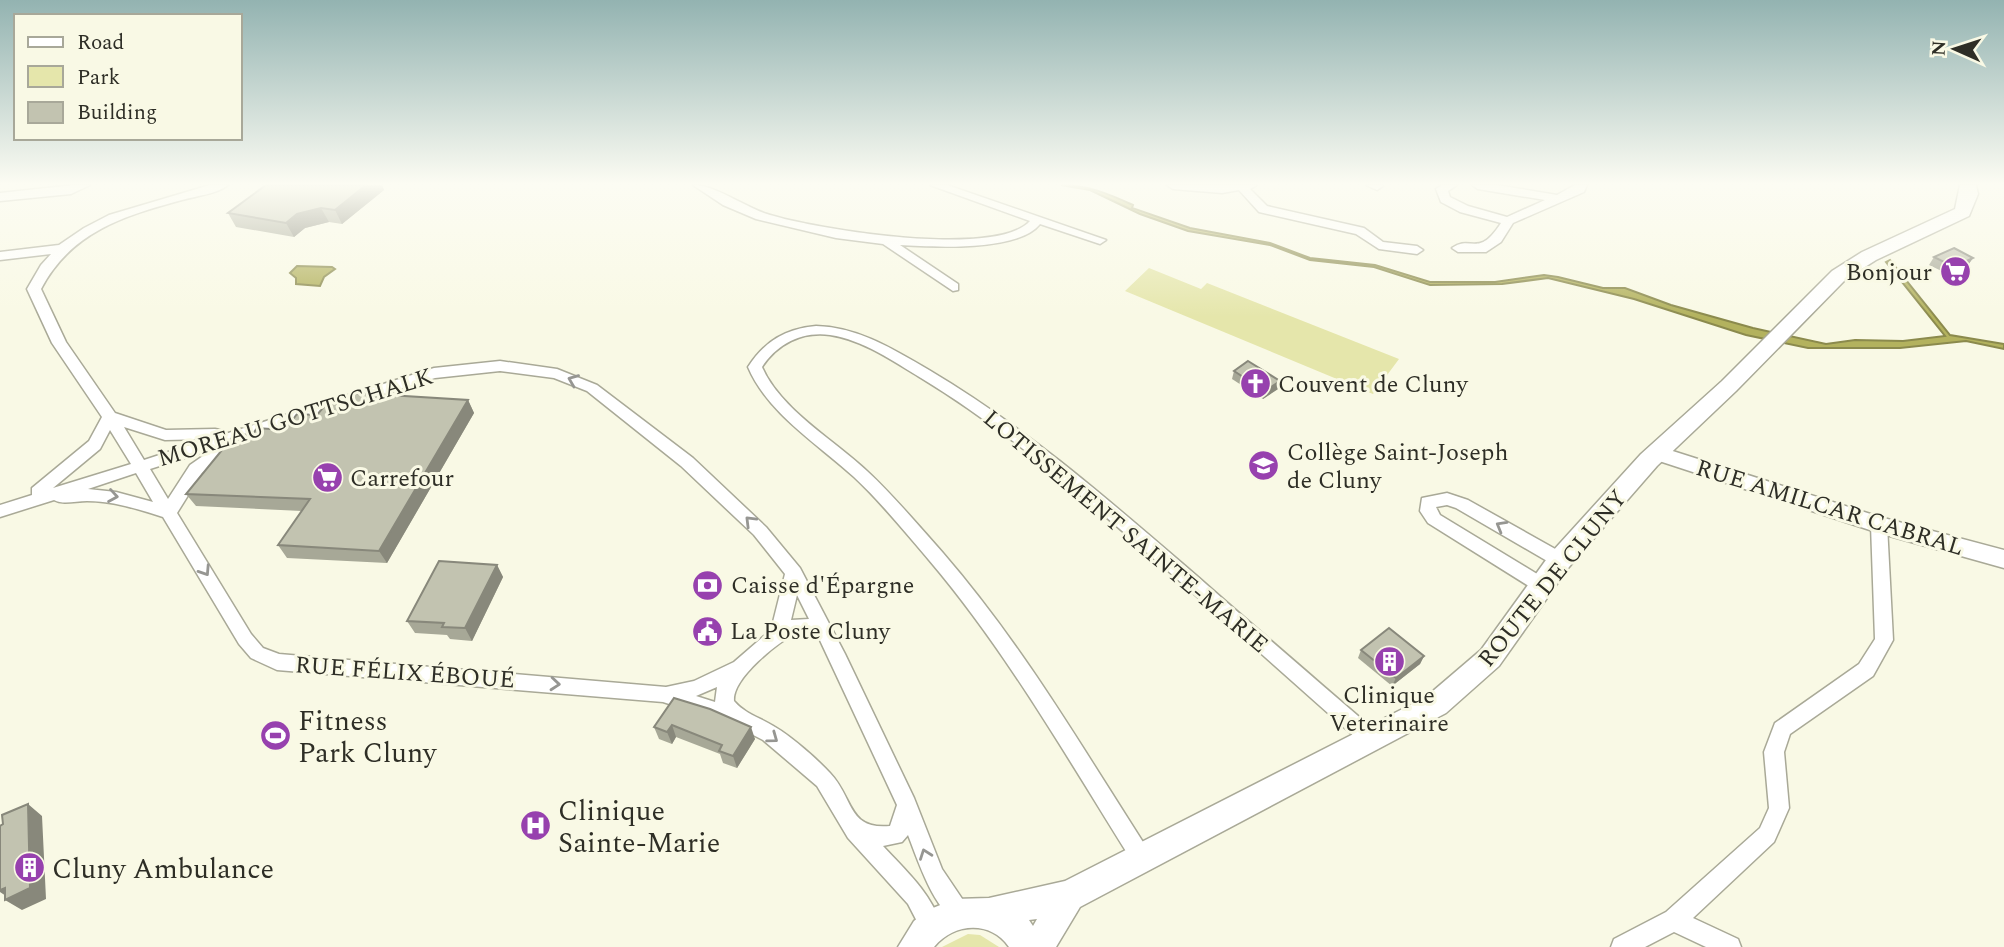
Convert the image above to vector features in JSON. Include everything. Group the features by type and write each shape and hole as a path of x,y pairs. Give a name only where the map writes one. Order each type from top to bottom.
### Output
{"main road":[{"name":"ROUTE DE CLUNY","path":"992,913 1069,896 1436,705 1489,658 1560,560 1657,453 1729,386 1785,326 1839,275 1869,256 1929,229"},
{"path":"1038,947 1069,896"},
{"path":"923,936 960,912 992,913 1012,926 1028,947"}],"street":[{"path":"0,256 59,249 95,229"},
{"path":"814,229 889,243 999,238 1031,229"},
{"path":"999,238 1001,229"},
{"path":"1068,229 1100,240"},
{"path":"1356,229 1379,245 1417,250"},
{"path":"1458,248 1482,249 1497,239 1503,229"},
{"path":"889,243 953,287"},
{"name":"RUE FÉLIX ÉBOUÉ","path":"59,249 43,269 34,289 59,343 110,417 245,639 257,653 277,662 663,694 737,717 770,734 824,780 855,831 916,896 923,936"},
{"name":"LOTISSEMENT SAINTE-MARIE","path":"1141,857 985,618 919,536 866,479 770,396 757,377 755,367 767,348 788,335 811,330 839,332 873,344 966,398 1088,492 1372,740"},
{"name":"MOREAU GOTTSCHALK","path":"22,503 434,373 500,366 557,374 592,388 687,462 760,531 794,573 907,805 940,888 960,912"},
{"path":"22,503 78,462 95,445 110,417 165,436 252,430"},
{"path":"0,511 22,503 99,494 121,497 168,513 195,470 252,430"},
{"name":"RUE AMILCAR CABRAL","path":"1657,453 1879,524 2004,559"},
{"path":"1541,585 1434,519 1428,511 1427,502 1447,499 1462,504 1560,560"},
{"path":"1622,947 1674,920 1767,835 1779,808 1774,752 1782,729 1866,670 1884,640 1879,524"},
{"path":"779,632 794,573"},
{"path":"737,717 725,705 724,692 742,667 779,632 798,625 824,630"},
{"path":"663,694 697,688 742,667"},
{"path":"855,831 874,837 895,835 900,830 907,805"},
{"path":"1674,920 1730,947"}],"green space":[{"path":"1149,268 1201,289 1207,283 1399,359 1373,394 1125,291"},
{"path":"968,934 980,935 999,947 942,947"}],"shaded area":[{"path":"1183,229 1196,229 1270,243 1310,258 1375,265 1430,282 1495,282 1544,275 1603,288 1625,288 1671,305 1753,328 1826,344 1855,340 1903,341 1945,336 1886,262 1890,260 1950,335 2004,344 2004,349 1966,341 1900,348 1808,348 1746,335 1634,299 1548,278 1502,284 1430,285 1374,267 1310,260 1270,245"},
{"path":"297,266 335,269 324,277 320,286 296,284 296,278 290,273"}],"building":[{"path":"1954,248 1973,258 1954,267 1934,257"},
{"path":"1248,361 1280,381 1265,391 1234,371"},
{"name":"Carrefour","path":"356,393 468,400 379,551 278,545 310,499 186,494 235,434 252,435 257,428 285,430 297,414 317,415 326,404 348,404"},
{"path":"439,561 497,565 465,628 442,627 444,623 407,621"},
{"name":"Clinique Veterinaire","path":"1389,628 1424,656 1396,678 1361,650"},
{"path":"674,698 710,709 751,727 733,756 719,751 722,745 672,725 667,732 654,727"},
{"path":"28,804 30,888 5,900 5,888 0,890 2,815"}],"place":[{"name":"Bonjour","path":"1955,272"},
{"name":"Couvent de Cluny","path":"1255,384"},
{"name":"Collège Saint-Joseph de Cluny","path":"1264,466"},
{"name":"Carrefour","path":"327,478"},
{"name":"Caisse d'Épargne","path":"708,585"},
{"name":"La Poste Cluny","path":"707,631"},
{"name":"Clinique Veterinaire","path":"1389,661"},
{"name":"Fitness Park Cluny","path":"275,736"},
{"name":"Clinique Sainte-Marie","path":"535,826"},
{"name":"Cluny Ambulance","path":"29,868"}]}
